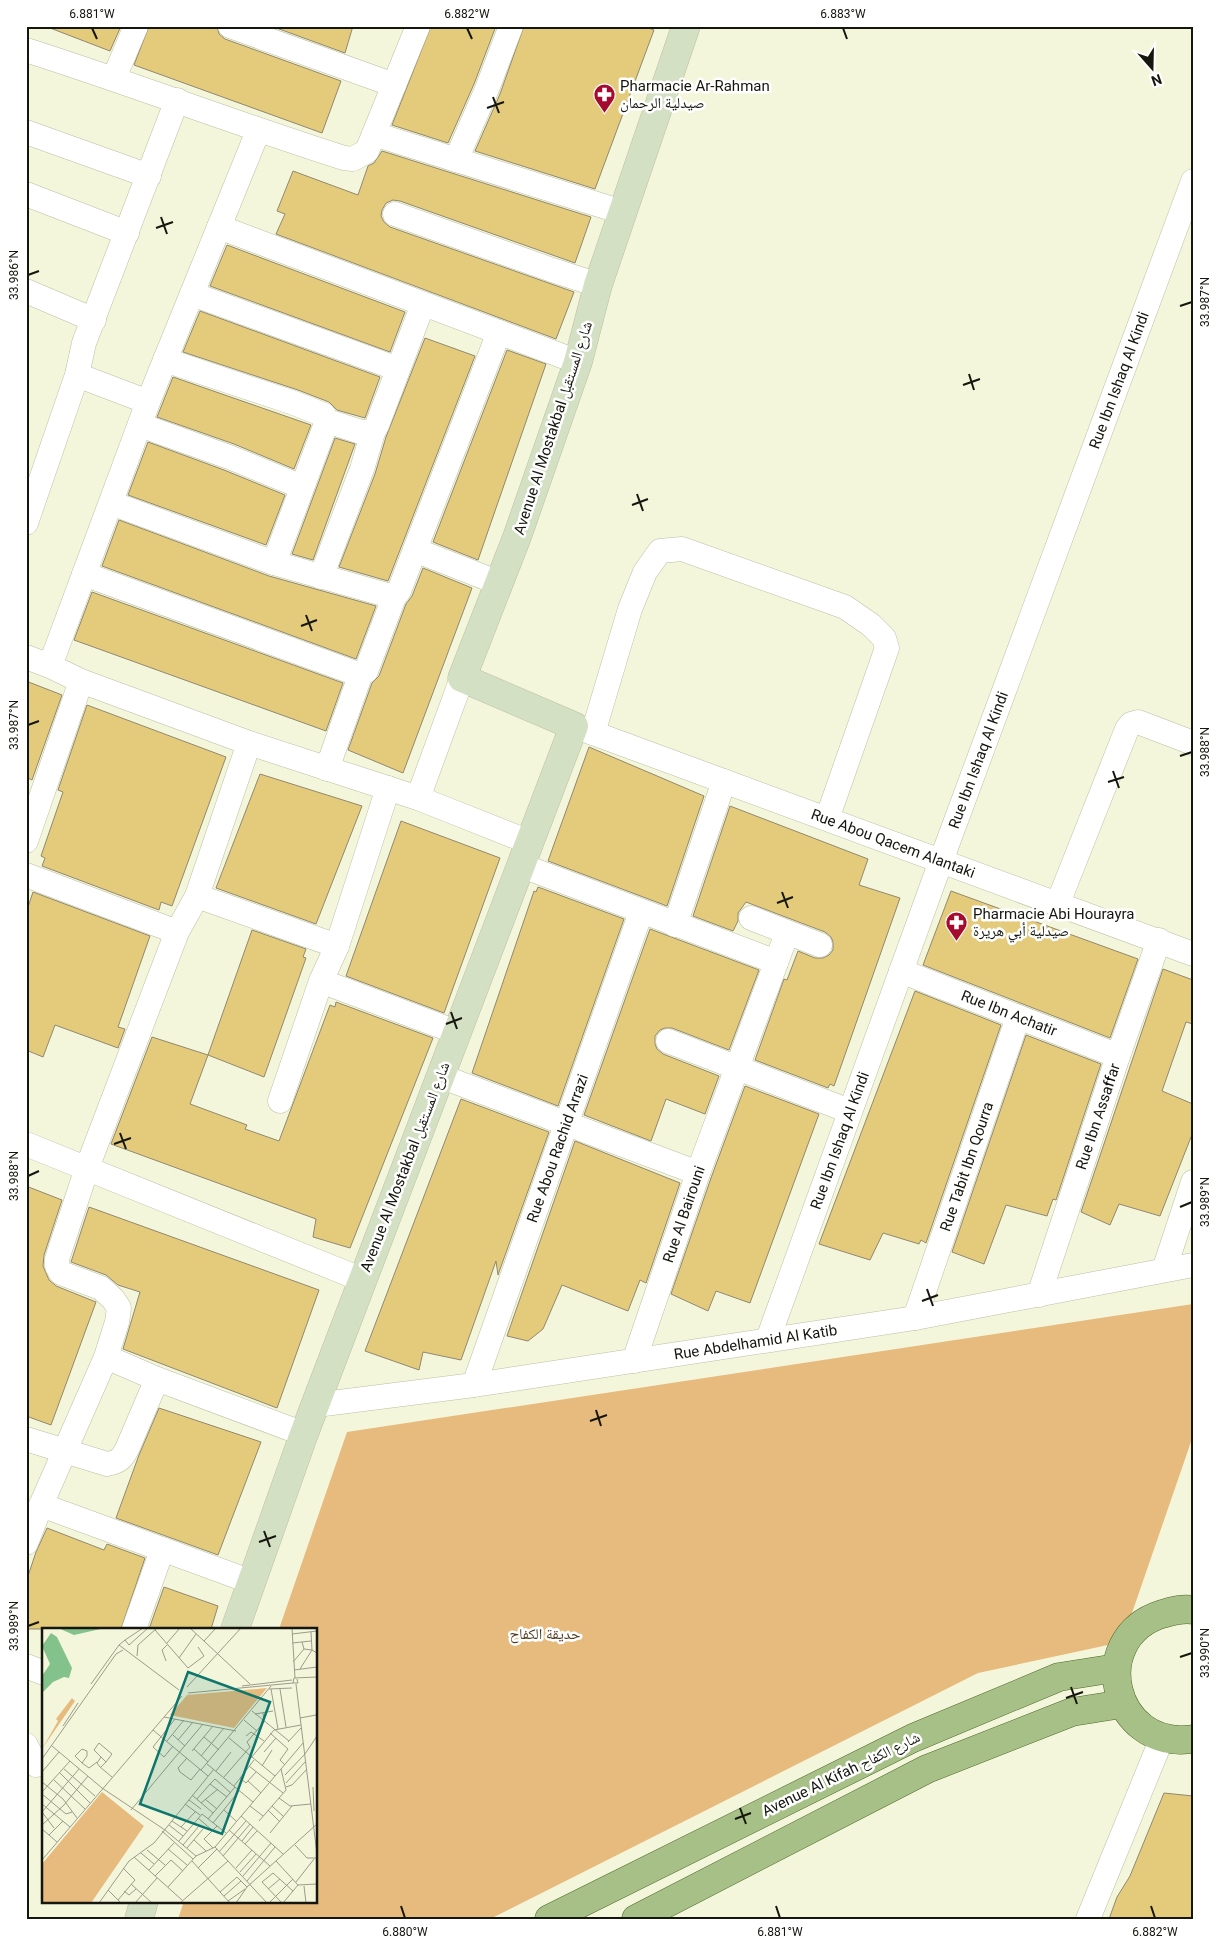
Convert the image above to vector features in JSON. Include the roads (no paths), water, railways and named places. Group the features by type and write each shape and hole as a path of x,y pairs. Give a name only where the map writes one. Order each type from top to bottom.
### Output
{"main road":[{"path":"1189,1604 1152,1617 1134,1630 1122,1647 1116,1668 1117,1687 1122,1704 1132,1719 1146,1730 1162,1738 1181,1741 1193,1739"},
{"name":"Avenue Al Kifah شارع الكفاح","path":"549,1919 913,1738 1060,1677 1116,1668"},
{"path":"636,1919 927,1769 1072,1712 1122,1704"}],"street":[{"path":"114,78 136,26"},
{"path":"230,26 394,85"},
{"path":"26,50 114,78 258,131 344,158 353,159 367,151 418,26"},
{"path":"456,160 511,26"},
{"name":"Avenue Al Mostakbal شارع المستقبل","path":"418,798 499,583 578,362 598,284 686,26"},
{"path":"26,523 77,376 84,343 177,100"},
{"path":"50,666 148,402 258,131"},
{"path":"26,132 149,176"},
{"path":"374,134 622,212"},
{"name":"Rue Ibn Ishaq Al Kindi","path":"768,1339 941,861 1193,181"},
{"path":"26,194 126,233"},
{"path":"395,214 552,270 598,284"},
{"path":"219,227 578,362"},
{"path":"26,291 94,320"},
{"path":"192,294 398,369"},
{"path":"321,577 359,478 373,432 423,304"},
{"path":"327,769 362,673 366,671 394,597 399,591 499,332"},
{"path":"165,360 294,403 324,415 327,421 361,432 373,432"},
{"path":"77,376 148,402"},
{"path":"274,562 327,421"},
{"path":"140,425 228,457 302,487"},
{"path":"111,503 274,562 394,597"},
{"path":"583,730 645,572 660,551 682,549 845,607 871,625 884,638 887,648 827,819"},
{"path":"414,550 499,583"},
{"path":"84,574 324,662 355,673 362,673"},
{"path":"26,657 81,681 249,743 418,798 641,912 776,962"},
{"name":"Rue Abou Qacem Alantaki","path":"462,678 583,730 1193,954"},
{"path":"26,841 32,803 81,681"},
{"path":"1058,903 1127,729 1131,724 1138,722 1193,743"},
{"name":"Avenue Al Mostakbal شارع المستقبل","path":"235,1628 304,1434 456,1032 525,854 583,730"},
{"path":"26,1543 106,1357 117,1322 119,1308 113,1299 101,1288 61,1273 57,1266 57,1259 88,1168 177,932 197,896 249,743"},
{"path":"675,925 724,781"},
{"path":"280,1102 321,981 337,946 388,788"},
{"path":"26,875 177,932"},
{"path":"197,896 337,946"},
{"name":"Rue Abou Rachid Arrazi","path":"474,1384 641,912"},
{"path":"751,918 820,945"},
{"name":"Rue Al Bairouni","path":"634,1361 698,1173 787,933"},
{"name":"Rue Ibn Assaffar","path":"1040,1295 1118,1056 1159,940"},
{"name":"Rue Ibn Achatir","path":"901,971 1118,1056"},
{"path":"321,981 456,1032"},
{"name":"Rue Tabit Ibn Qourra","path":"915,1318 1018,1016"},
{"path":"668,1041 850,1111"},
{"path":"440,1076 698,1173"},
{"path":"26,1144 363,1280"},
{"path":"1164,1270 1193,1182"},
{"name":"Rue Abdelhamid Al Katib","path":"316,1405 634,1361 915,1318 1193,1265"},
{"path":"106,1357 157,1379 304,1434"},
{"path":"26,1440 107,1464 117,1462 123,1457 127,1449 157,1379"},
{"path":"41,1505 252,1582"},
{"path":"134,1628 162,1550"},
{"path":"1088,1919 1162,1738"},
{"path":"139,1919 144,1902"}],"place":[{"name":"Pharmacie Ar-Rahman صيدلية الرحمان","path":"604,114"},
{"name":"Pharmacie Abi Hourayra صيدلية أبي هريرة","path":"957,942"}],"park label":[{"name":"حديقة الكفاح","path":"545,1634"}]}
